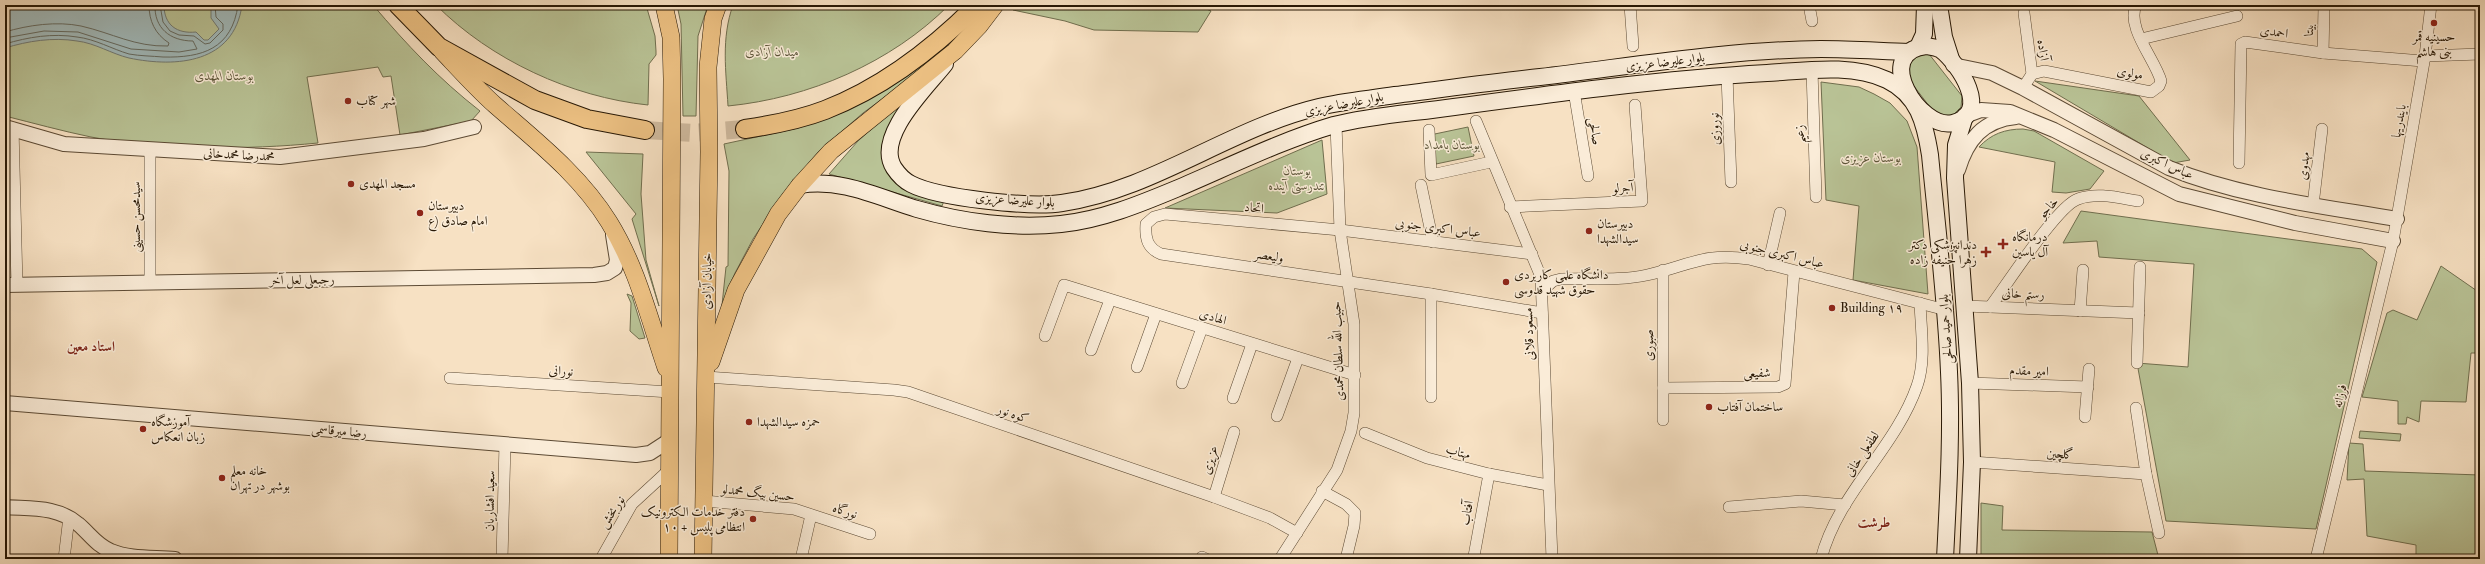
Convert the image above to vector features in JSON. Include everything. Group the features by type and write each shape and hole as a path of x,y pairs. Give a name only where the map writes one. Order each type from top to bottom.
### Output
{"highway":[{"path":"398,5 439,47 535,100 563,112 645,130"},
{"path":"745,129 778,124 825,110 873,86 939,40 977,5"}],"main road":[{"path":"664,5 669,22 672,65 669,559"},
{"name":"خیابان آزادی","path":"704,557 708,68 713,19 718,5"},
{"path":"706,377 736,290 778,214 800,185 831,151 955,51 979,26 995,5"},
{"path":"1914,49 1934,47 1941,50 1967,83 1972,94 1971,106 1965,116 1952,123 1937,123 1928,117 1915,101 1903,83 1900,75 1903,58 1914,49 1924,34 1925,5"},
{"path":"1939,5 1944,37 1953,65"},
{"path":"439,47 480,91 558,161 584,188 610,223 639,284 670,387"},
{"name":"بلوار علیرضا عزیزی","path":"955,51 900,121 892,136 889,150 894,168 911,184 952,195 1001,202 1059,204 1098,195 1132,184 1268,124 1306,110 1333,104 1483,83 1727,55 1819,49 1914,49"},
{"name":"بلوار علیرضا عزیزی","path":"800,185 825,182 843,185 946,216 1008,224 1062,224 1125,209 1292,140 1336,125 1574,91 1727,75 1812,70 1843,70 1871,75 1887,80 1915,101"},
{"name":"بلوار حمید صالحی","path":"1915,101 1928,140 1946,310 1949,373 1950,460 1945,559"},
{"path":"1333,104 1336,125"},
{"name":"بلوار حمید صالحی","path":"1965,116 1956,145 1956,178 1970,382 1972,462 1968,559"},
{"path":"1187,159 1195,180"},
{"path":"946,216 952,195"}],"street":[{"path":"1630,5 1633,46"},
{"path":"1809,5 1812,21"},
{"name":"مولوی","path":"2032,74 2044,71 2151,92 2159,86 2161,81 2141,39 2133,17 2136,5"},
{"name":"بایندریها","path":"2393,241 2424,58 2431,5"},
{"name":"بیتا","path":"2323,53 2324,7"},
{"name":"آزاده","path":"2023,88 2032,74 2024,13"},
{"path":"2141,39 2237,16"},
{"name":"احمدی","path":"2239,163 2241,44 2245,42 2323,53 2424,58 2480,54"},
{"name":"عباس اکبری","path":"1953,65 1992,73 2023,88 2169,168 2204,181 2313,205 2397,219"},
{"name":"زعیم","path":"1812,70 1816,197"},
{"name":"نوروزی","path":"1727,75 1731,182"},
{"name":"صالحی","path":"1574,91 1588,176"},
{"name":"آجرلو","path":"1510,207 1642,201 1635,105"},
{"name":"عباس اکبری","path":"1965,116 1981,110 1996,110 2024,116 2179,194 2295,223 2393,241"},
{"path":"1956,178 1963,155 1981,129 1997,120 2024,116"},
{"name":"مسعود قلانی","path":"1476,121 1510,207 1539,270 1542,291 1548,485 1552,559"},
{"name":"حبیب الله سلطان محمدی","path":"1280,559 1297,534 1322,491 1337,470 1350,431 1355,394 1354,324 1349,282 1340,230 1336,125"},
{"path":"9,127 11,285"},
{"name":"محمدرضا محمدخانی","path":"9,127 64,144 150,151 287,156 424,140 474,127"},
{"name":"مهدوی","path":"2313,205 2322,129"},
{"path":"1429,130 1431,175 1491,162"},
{"name":"سیدمحسن حسینی","path":"150,151 150,282"},
{"path":"1421,185 1433,242"},
{"name":"خاجو","path":"1990,307 2059,214 2077,199 2099,195 2138,201"},
{"path":"1768,264 1780,213"},
{"name":"اتحاد","path":"1165,214 1340,230"},
{"name":"ولیعصر","path":"1165,214 1154,217 1146,224 1146,241 1155,252 1161,254 1431,294 1542,313"},
{"name":"رجبعلی لعل آخر","path":"11,285 600,274 612,271 617,264 610,223"},
{"name":"عباس اکبری جنوبی","path":"1340,230 1532,254"},
{"name":"فرزانه","path":"2316,559 2393,241"},
{"name":"عباس اکبری جنوبی","path":"1542,291 1553,281 1561,279 1633,277 1663,270 1705,257 1721,255 1749,258 1794,272 1946,310"},
{"path":"2137,363 2140,267"},
{"name":"صبوری","path":"1663,270 1663,420"},
{"path":"2080,311 2083,270"},
{"name":"شفیعی","path":"1663,388 1778,387 1785,384 1794,272"},
{"name":"الهادی","path":"1045,336 1064,285 1355,376"},
{"path":"1431,294 1431,397"},
{"path":"1091,350 1110,300"},
{"name":"لطفعلی خانی","path":"1821,559 1835,522 1902,418 1917,386 1921,363 1920,303"},
{"name":"رستم خانی","path":"1965,306 2139,313"},
{"path":"1137,367 1156,314"},
{"path":"1182,383 1202,328"},
{"path":"1233,398 1252,344"},
{"path":"1277,416 1298,358"},
{"path":"2085,417 2089,369"},
{"name":"کوه نور","path":"706,377 908,392 1214,497 1270,518 1297,534"},
{"name":"نورانی","path":"450,378 670,387"},
{"name":"امیر مقدم","path":"1970,382 2088,387"},
{"name":"رضا میرقاسمی","path":"5,403 636,455 650,453 670,440"},
{"path":"2136,408 2146,474 2159,533"},
{"name":"عزیزی","path":"1214,497 1234,432"},
{"name":"مهتاب","path":"1365,433 1427,458 1489,474 1548,485"},
{"name":"سعید افشاریان","path":"502,559 505,444"},
{"name":"گلچین","path":"1972,462 2146,474"},
{"name":"نوربخش","path":"601,559 632,504 670,469"},
{"name":"آفتاب","path":"1474,556 1489,474"},
{"path":"1322,491 1346,504 1355,513 1354,526 1346,559"},
{"path":"1729,507 1801,501 1845,505"},
{"name":"حسین بیگ محمدلو","path":"704,502 794,509 811,515"},
{"path":"5,507 55,511 69,517 109,551 146,558 175,559"},
{"path":"801,559 811,515"},
{"name":"نورگاه","path":"811,515 870,534"},
{"path":"64,559 69,517"}],"green space":[{"name":"بوستان المهدی","path":"5,5 373,5 424,61 451,87 480,111 471,121 400,135 391,76 383,77 378,67 307,77 318,143 262,147 204,148 146,144 80,135 5,116"},
{"path":"436,5 646,5 655,36 656,51 656,55 649,64 648,105 619,101 590,94 534,73 507,59 482,43 458,25"},
{"path":"677,5 708,5 698,36 696,116 683,116 681,24"},
{"name":"میدان آزادی","path":"733,5 949,5 926,26 901,44 875,60 847,74 818,86 789,95 758,102 728,106 725,55 727,30"},
{"path":"1017,5 1197,5 1211,11 1198,32 1094,30 1065,21 1013,10"},
{"path":"977,19 946,52 863,113 818,152 782,195 753,239 727,291 720,324 726,267 728,266 729,171 724,144 798,128 855,105 949,45"},
{"path":"1919,54 1929,54 1962,96 1961,107 1950,118 1936,115 1907,77 1908,66"},
{"path":"932,75 884,158 944,201 942,206 829,174 858,141"},
{"path":"2035,81 2139,96 2190,160 2173,163"},
{"name":"بوستان عزیزی","path":"1821,82 1859,87 1890,103 1907,121 1917,147 1928,294 1853,280 1859,206 1826,200"},
{"name":"بوستان بامداد","path":"1468,127 1474,156 1436,164 1430,135"},
{"path":"2023,129 2034,131 2104,171 2090,189 2066,193 2052,192 2055,162 1979,147 1988,139 1999,133"},
{"name":"بوستان تندرستی آینده","path":"1322,140 1327,194 1277,213 1165,208"},
{"path":"586,152 643,154 641,194 646,260 659,306 632,219 636,214"},
{"path":"2081,211 2362,249 2377,262 2316,529 2166,521 2137,363 2188,367 2194,264 2099,257 2097,241 2063,243"},
{"path":"2441,266 2480,293 2480,353 2471,353 2466,402 2421,401 2419,422 2407,417 2406,424 2398,424 2398,401 2362,397 2387,313 2393,310 2417,320"},
{"path":"627,294 632,296 645,338 639,339 630,331 631,303"},
{"path":"2360,431 2401,434 2400,441 2359,438"},
{"path":"2349,443 2363,444 2365,471 2480,475 2480,559 2416,559 2416,545 2367,536 2364,479 2347,480"},
{"path":"1981,503 2003,506 2002,530 2152,532 2159,559 1981,559"}],"water":[{"path":"5,5 164,5 166,18 173,27 178,30 196,32 204,40 208,40 219,29 211,18 211,5 242,5 237,24 228,39 215,50 200,57 184,61 166,62 129,58 84,42 59,39 23,43 5,48"}],"tunnel":[{"path":"645,130 693,133 745,129"}],"place":[{"name":"حسینیه قمر بنی هاشم","path":"2434,23"},
{"name":"شهر کتاب","path":"348,101"},
{"name":"مسجد المهدی","path":"351,184"},
{"name":"دبیرستان امام صادق (ع","path":"420,213"},
{"name":"دبيرستان سیدالشهدا","path":"1589,231"},
{"name":"درمانگاه آل یاسین","path":"2003,244"},
{"name":"دندانپزشکی دکتر زهرا حنیفه زاده","path":"1986,252"},
{"name":"دانشگاه علمی کاربردی حقوق شهید قدوسی","path":"1506,282"},
{"name":"Building ۱۹","path":"1832,308"},
{"name":"ساختمان آفتاب","path":"1709,407"},
{"name":"حمزه سیدالشهدا","path":"749,422"},
{"name":"آموزشگاه زبان انعکاس","path":"143,429"},
{"name":"خانه معلم بوشهر در تهران","path":"222,478"},
{"name":"دفتر خدمات الکترونیک انتظامی پلیس + ۱۰","path":"753,519"}],"district":[{"name":"استاد معین","path":"91,346"},
{"name":"طرشت","path":"1874,522"}]}
